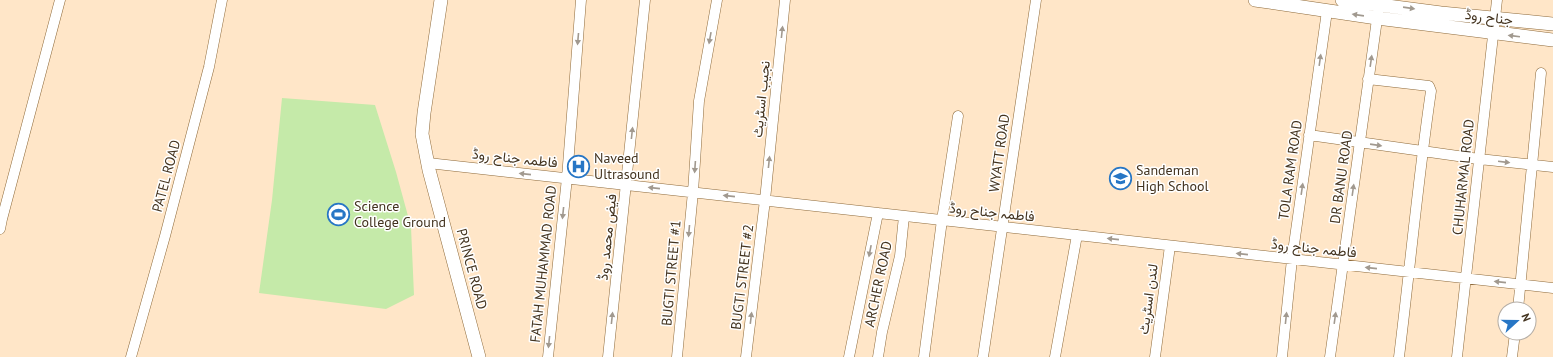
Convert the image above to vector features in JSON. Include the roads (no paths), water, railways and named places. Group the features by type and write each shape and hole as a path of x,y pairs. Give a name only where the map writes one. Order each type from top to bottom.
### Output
{"main road":[{"name":"PRINCE ROAD","path":"441,0 422,134 428,163 479,357"},
{"name":"جناح روڈ","path":"1255,0 1494,34 1553,40"},
{"name":"جناح روڈ","path":"1342,0 1379,2 1553,24"}],"street":[{"path":"1,222 60,0"},
{"name":"PATEL ROAD","path":"131,357 165,236 209,67 222,0"},
{"name":"FATAH MUHAMMAD ROAD","path":"548,357 567,176 581,0"},
{"name":"فیض محمد روڈ","path":"608,357 644,0"},
{"name":"BUGTI STREET #1","path":"677,357 693,192 699,102 717,0"},
{"name":"نجیب اسٹریٹ","path":"765,200 785,0"},
{"name":"WYATT ROAD","path":"983,357 1036,0"},
{"name":"CHUHARMAL ROAD","path":"1458,357 1497,0"},
{"name":"DR BANU ROAD","path":"1330,357 1379,2"},
{"name":"TOLA RAM ROAD","path":"1282,357 1292,259 1328,11"},
{"path":"1519,301 1541,73"},
{"path":"1368,79 1428,86 1431,91 1422,151 1410,272 1399,357"},
{"path":"924,357 942,220 958,116"},
{"path":"1309,135 1479,159 1553,167"},
{"name":"فاطمہ جناح روڈ","path":"428,163 567,176 626,185 1553,288"},
{"name":"BUGTI STREET #2","path":"746,357 765,200"},
{"path":"849,357 878,213"},
{"name":"ARCHER ROAD","path":"878,357 882,332 900,256 904,216"},
{"path":"1055,357 1077,235"},
{"name":"لندن اسٹریٹ","path":"1155,357 1170,246"},
{"path":"1512,357 1514,341"}],"place":[{"name":"Naveed Ultrasound","path":"578,166"},
{"name":"Sandeman High School","path":"1120,178"},
{"name":"Science College Ground","path":"339,214"}]}
